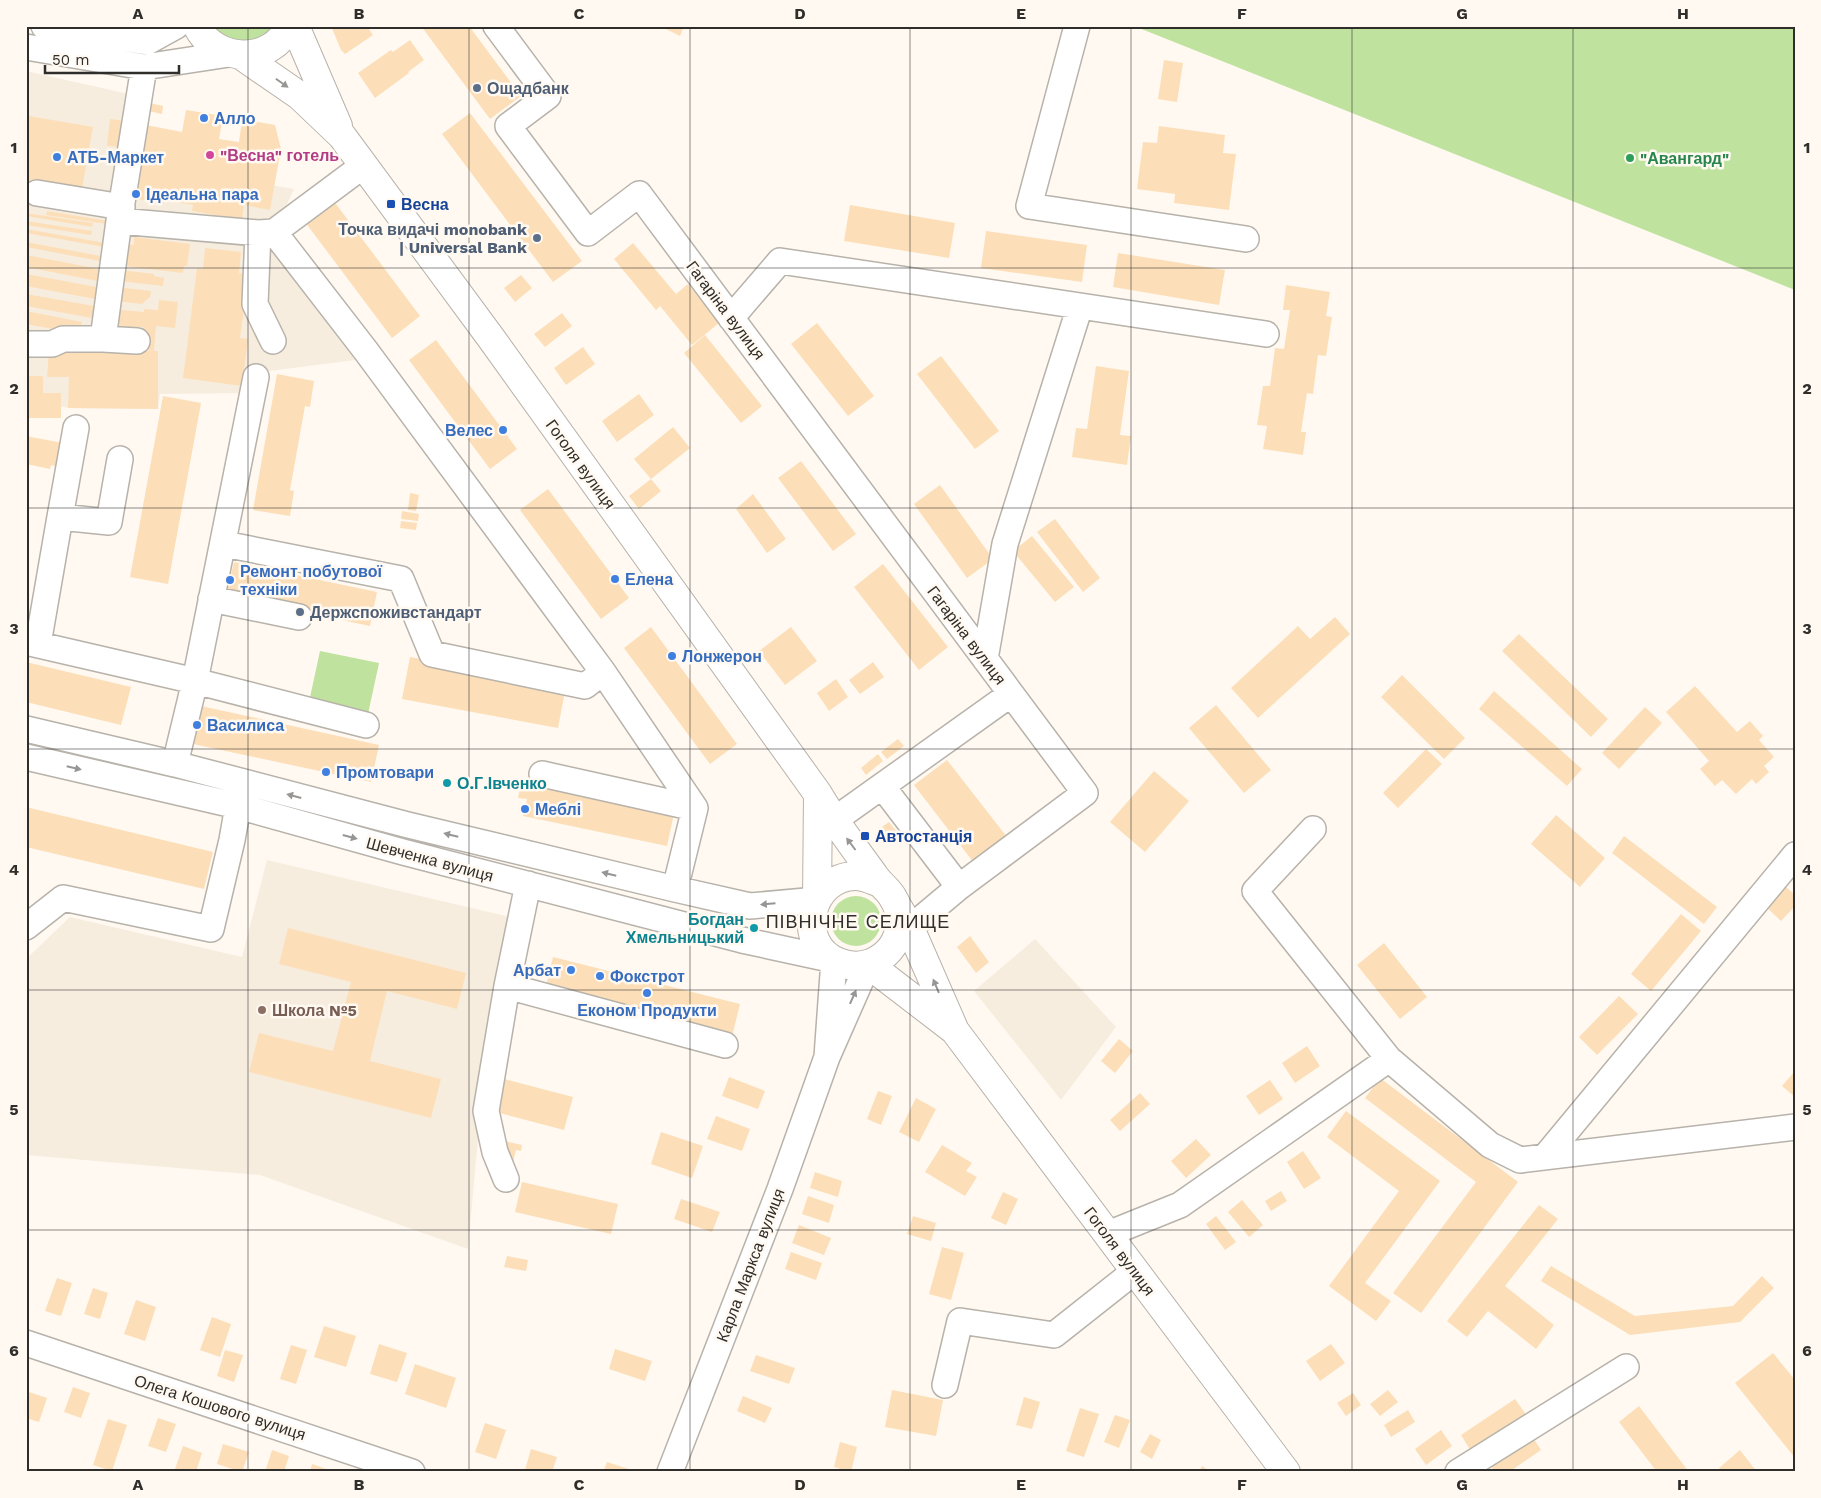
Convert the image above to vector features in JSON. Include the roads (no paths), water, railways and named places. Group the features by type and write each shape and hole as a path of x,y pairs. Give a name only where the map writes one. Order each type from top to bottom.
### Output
{"main road":[{"name":"Гоголя вулиця","path":"197,26 206,40 217,48 235,55 300,96 342,136 364,165 818,794 834,821 880,883 894,898 955,1031 1286,1472"},
{"path":"235,55 255,54 268,49 278,41 289,26"},
{"name":"Гоголя вулиця","path":"295,26 342,136"},
{"path":"817,900 818,794"},
{"path":"880,883 855,876 844,878 824,890 812,910 811,922 813,934 821,949 834,960 845,965 868,964 883,956 895,943 904,919"},
{"name":"Гоголя вулиця","path":"868,964 955,1031"}],"street":[{"path":"44,26 147,42 176,26"},
{"name":"Гагаріна вулиця","path":"496,26 548,96 508,126 588,233 639,194 1085,793 959,887"},
{"path":"1077,26 1029,206 1246,239"},
{"path":"26,47 144,67 235,55"},
{"path":"103,339 144,67"},
{"path":"37,193 121,214 266,232 364,165"},
{"path":"266,232 255,304 273,341"},
{"path":"266,232 366,351 603,672 695,808 675,890"},
{"path":"731,318 780,261 1266,334"},
{"path":"985,659 1005,544 1080,306"},
{"path":"26,344 52,344 63,339 137,341"},
{"path":"159,788 170,763 195,681 256,377"},
{"path":"76,428 60,517 32,643 195,681 366,725"},
{"path":"60,517 109,522 120,459"},
{"path":"224,544 401,579 432,654 585,686 603,672"},
{"path":"211,599 299,618"},
{"path":"834,821 1011,694"},
{"name":"Шевченка вулиця","path":"26,729 170,763 408,825 675,890 750,906 817,900"},
{"name":"Шевченка вулиця","path":"26,757 238,806 742,940 834,960"},
{"path":"542,774 695,808"},
{"path":"882,786 959,887 904,919"},
{"path":"26,927 64,898 211,929 238,806"},
{"path":"1313,829 1256,891 1389,1059 1490,1145 1520,1160 1795,1127"},
{"path":"1545,1157 1795,855"},
{"path":"506,1179 495,1152 486,1111 507,986 528,884"},
{"name":"Карла Маркса вулиця","path":"826,1057 834,960"},
{"name":"Карла Маркса вулиця","path":"670,1472 780,1189 826,1057 868,964"},
{"path":"507,986 725,1045"},
{"path":"1108,1234 1180,1205 1389,1059"},
{"path":"945,1385 960,1321 1054,1335 1135,1271"},
{"name":"Олега Кошового вулиця","path":"26,1342 412,1472"},
{"path":"1458,1472 1626,1367"}],"place":[{"name":"Ощадбанк","path":"477,88"},
{"name":"Алло","path":"204,118"},
{"name":"\"Весна\" готель","path":"210,155"},
{"name":"АТБ-Маркет","path":"57,157"},
{"name":"\"Авангард\"","path":"1630,158"},
{"name":"Ідеальна пара","path":"136,194"},
{"name":"Весна","path":"391,204"},
{"name":"Точка видачі monobank | Universal Bank","path":"537,238"},
{"name":"Велес","path":"503,430"},
{"name":"Елена","path":"615,579"},
{"name":"Ремонт побутової техніки","path":"230,580"},
{"name":"Держспоживстандарт","path":"300,612"},
{"name":"Лонжерон","path":"672,656"},
{"name":"Василиса","path":"197,725"},
{"name":"Промтовари","path":"326,772"},
{"name":"О.Г.Івченко","path":"447,783"},
{"name":"Меблі","path":"525,809"},
{"name":"Автостанція","path":"865,836"},
{"name":"Богдан Хмельницький","path":"754,928"},
{"name":"Арбат","path":"571,970"},
{"name":"Фокстрот","path":"600,976"},
{"name":"Економ Продукти","path":"647,993"},
{"name":"Школа №5","path":"262,1010"}],"district":[{"name":"ПІВНІЧНЕ СЕЛИЩЕ","path":"858,922"}]}
